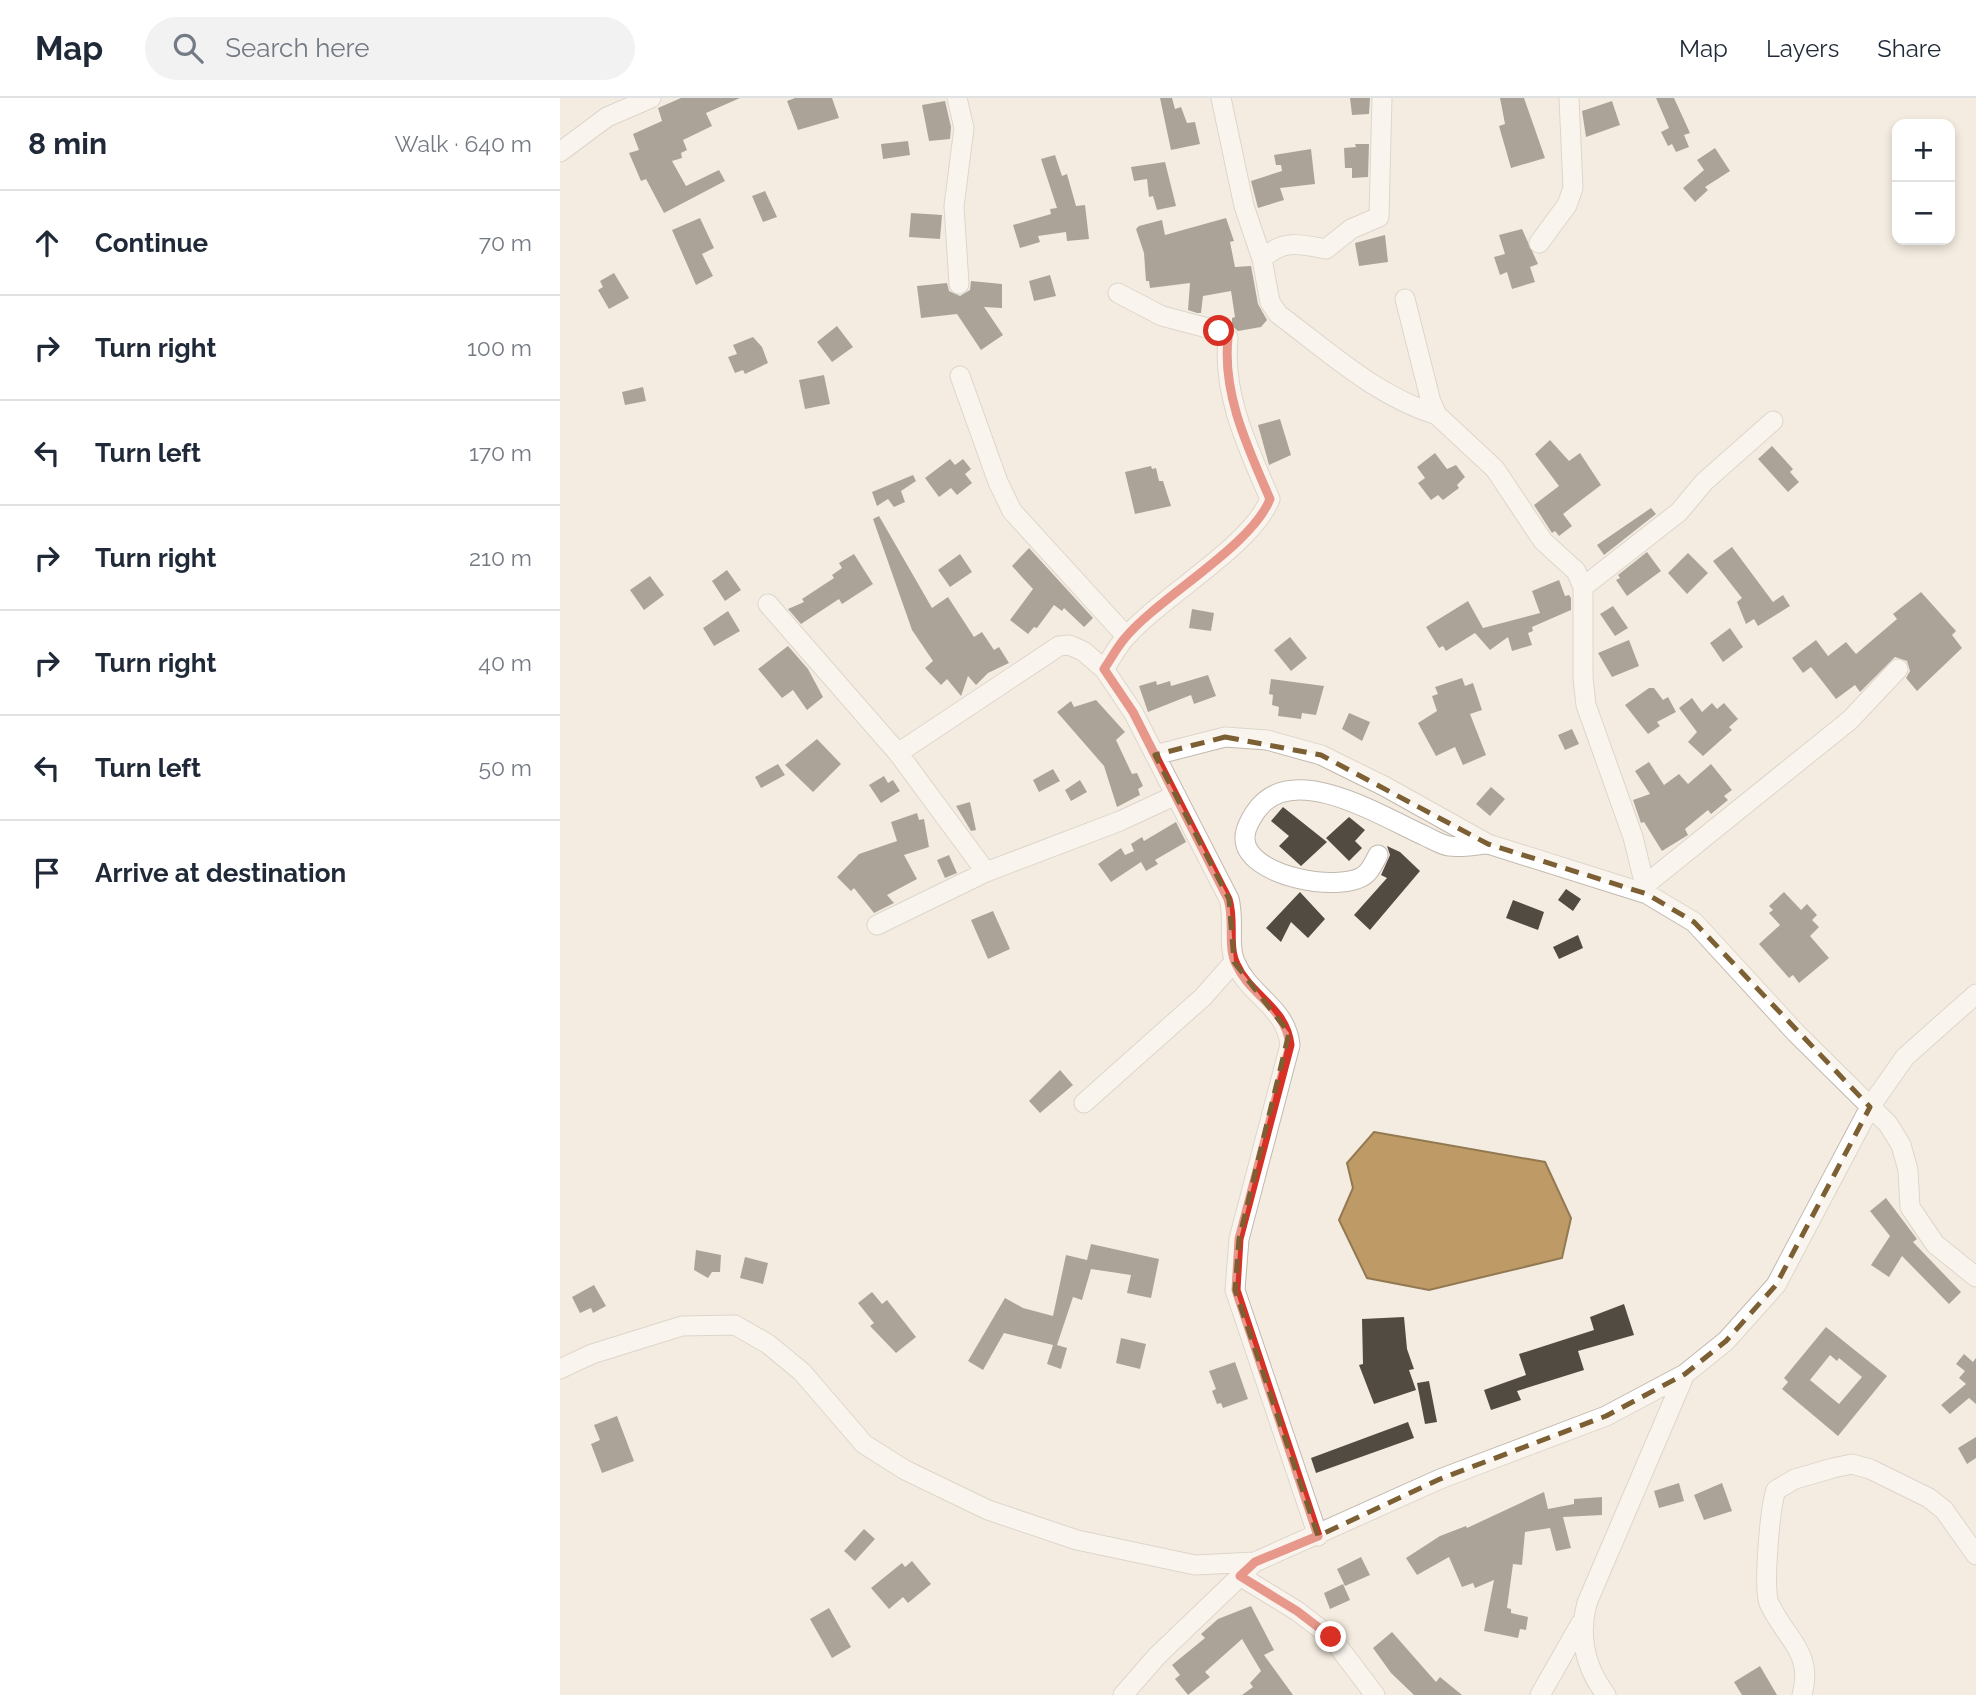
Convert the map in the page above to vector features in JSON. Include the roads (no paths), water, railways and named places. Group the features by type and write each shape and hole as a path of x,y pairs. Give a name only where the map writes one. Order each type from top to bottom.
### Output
{"street":[{"path":"560,152 607,117 651,98"},
{"path":"957,98 964,128 954,206 958,284"},
{"path":"1222,98 1244,206 1262,259 1270,302 1278,314 1381,391 1408,406 1437,415"},
{"path":"1262,259 1273,248 1288,242 1326,248 1351,229 1379,217 1382,98"},
{"path":"1539,243 1567,205 1573,188 1569,98"},
{"path":"1104,669 1126,636 1224,552 1265,512 1270,499 1241,431 1226,361 1228,338 1219,331 1162,316 1118,293"},
{"path":"1405,299 1431,402 1437,415 1496,469 1543,541 1576,571 1583,587 1583,678 1587,705 1633,836 1646,890"},
{"path":"960,376 998,482 1012,511 1126,636"},
{"path":"1583,587 1679,512 1704,482 1773,421"},
{"path":"768,604 898,753 986,872"},
{"path":"898,753 1059,646 1069,645 1083,651 1104,669 1133,712 1228,899 1233,913 1234,962 1242,976 1276,1009 1289,1033 1290,1045 1239,1239 1236,1290 1318,1536"},
{"path":"1646,890 1850,720 1898,669"},
{"path":"1155,755 1225,737 1267,740 1321,755 1384,786 1488,844 1646,890 1694,922 1888,1124 1900,1145 1908,1170 1910,1207 1935,1244 1976,1277"},
{"path":"1378,855 1367,874 1360,878 1326,882 1300,880 1277,873 1258,860 1247,851 1244,835 1256,810 1268,798 1283,790 1303,789 1336,797 1449,846 1488,844"},
{"path":"877,925 986,872 1120,821 1176,795"},
{"path":"1084,1103 1203,997 1234,962"},
{"path":"560,1369 592,1354 682,1326 735,1325 768,1344 802,1373 864,1444 905,1471 988,1510 1077,1540 1195,1565 1255,1562 1440,1479 1606,1416 1685,1374 1726,1341 1776,1285 1870,1107 1905,1057 1976,994"},
{"path":"1540,1695 1581,1623 1626,1507 1685,1374"},
{"path":"1802,1695 1807,1677 1805,1660 1768,1600 1770,1507 1776,1490 1795,1479 1833,1468 1852,1464 1870,1469 1929,1498 1944,1510 1976,1555"},
{"path":"1123,1695 1157,1656 1255,1562"},
{"path":"1240,1576 1297,1611 1331,1637 1375,1695"},
{"path":"1581,1623 1583,1647 1592,1677 1606,1695"}]}
